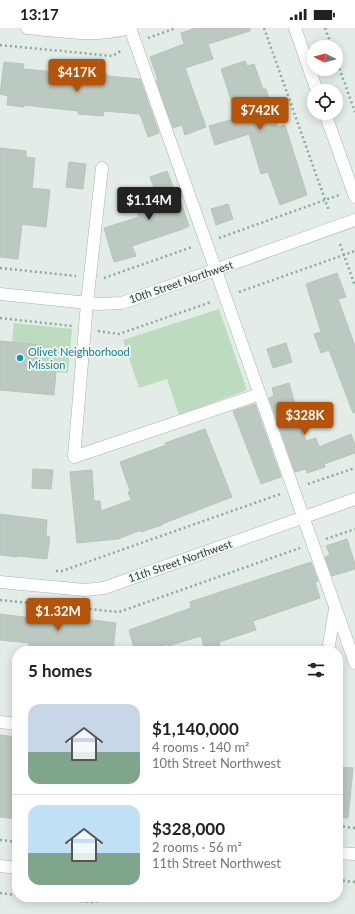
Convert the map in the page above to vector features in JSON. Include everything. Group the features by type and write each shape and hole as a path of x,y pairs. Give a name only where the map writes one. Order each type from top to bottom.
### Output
{"street":[{"path":"27,28 76,30 96,34 130,28 355,663"},
{"path":"294,28 314,84"},
{"path":"327,120 355,198"},
{"path":"102,168 87,303 74,457 260,394"},
{"name":"10th Street Northwest","path":"0,294 87,303 122,303 355,220"},
{"name":"11th Street Northwest","path":"0,582 85,590 104,588 355,499"},
{"path":"329,646 335,606"},
{"path":"0,722 12,723"},
{"path":"343,853 355,854"},
{"path":"0,866 12,867"}],"path":[{"path":"264,28 329,211"},
{"path":"325,28 329,40"},
{"path":"342,76 355,112"},
{"path":"0,268 103,279 340,195"},
{"path":"340,244 355,286"},
{"path":"0,318 78,326 86,329 119,334 355,251"},
{"path":"50,571 62,571 355,468"},
{"path":"0,600 119,612 355,529"},
{"path":"343,827 355,828"},
{"path":"0,840 12,841"},
{"path":"343,881 355,882"},
{"path":"0,893 12,894"}],"green space":[{"path":"219,309 247,390 179,415 167,379 139,388 123,340"},
{"path":"14,323 72,329 68,373 39,371 41,345 12,342"}],"building":[{"path":"195,28 250,28 250,31 208,44 213,59 185,68 206,127 185,135 182,125 173,128 156,80 158,80 150,57 184,44 181,33"},
{"path":"245,61 247,66 254,64 263,89 266,89 278,127 285,125 307,195 280,205 268,172 261,174 249,134 215,145 209,126 237,118 221,69"},
{"path":"4,62 24,64 23,69 81,74 81,71 107,74 107,76 140,79 159,133 148,137 140,114 104,111 103,116 78,114 78,111 24,105 24,107 7,105 8,96 0,94"},
{"path":"0,148 26,151 26,157 35,158 32,188 50,190 46,227 22,224 18,259 0,257"},
{"path":"69,162 86,164 83,189 66,187"},
{"path":"167,171 175,192 177,191 189,226 132,246 136,256 114,262 104,228 139,217 137,210 160,203 150,177"},
{"path":"228,204 233,219 216,225 211,209"},
{"path":"337,273 346,297 338,299 355,346 355,413 353,413 329,350 321,353 314,334 321,332 306,284"},
{"name":"Olivet Neighborhood Mission","path":"0,341 42,345 39,371 56,372 54,395 0,390"},
{"path":"286,343 292,362 273,368 267,349"},
{"path":"289,383 295,404 293,404 306,441 316,438 319,447 351,434 355,445 355,453 324,464 325,467 307,473 306,469 295,472 269,398 274,396 272,388"},
{"path":"255,404 281,477 261,484 233,411"},
{"path":"205,429 232,497 162,525 141,532 141,530 118,539 77,543 70,472 92,470 94,501 100,501 101,511 131,500 128,492 130,491 120,462 166,445 165,443"},
{"path":"33,469 53,470 51,489 32,488"},
{"path":"0,514 47,520 46,536 50,537 47,559 0,555"},
{"path":"347,539 355,564 355,569 332,576 325,557 330,555 326,546"},
{"path":"311,562 318,581 315,582 320,598 253,621 256,630 219,642 220,646 204,646 201,636 168,646 168,644 162,646 134,646 129,630 191,608 190,602"},
{"path":"32,611 116,623 114,646 29,646 29,643 0,640 0,614 32,618"},
{"path":"0,735 12,736 12,818 0,817"},
{"path":"343,767 353,768 348,818 343,818"}],"place":[{"name":"Olivet Neighborhood Mission","path":"20,358"}]}
